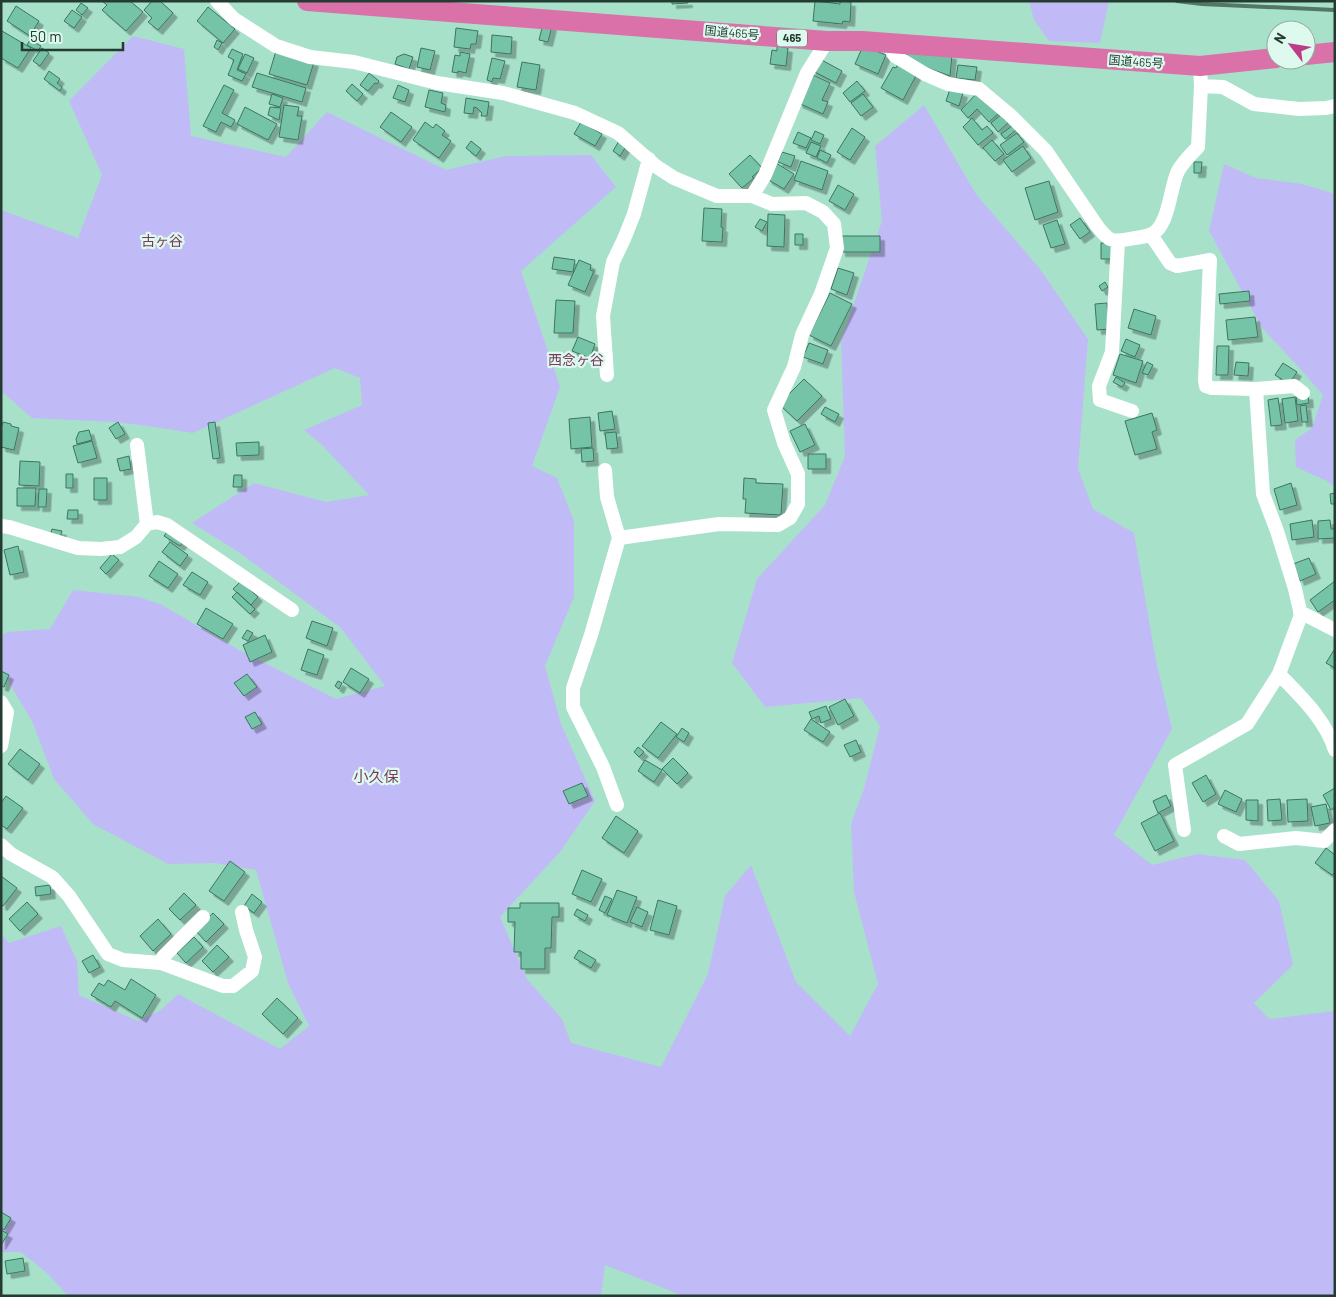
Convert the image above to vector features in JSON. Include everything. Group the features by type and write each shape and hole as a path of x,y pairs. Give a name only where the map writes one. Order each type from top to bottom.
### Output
{"highway":[{"name":"国道465号","path":"308,1 827,41 862,41 1201,76 1266,60"},
{"path":"1316,54 1335,52"}],"street":[{"path":"217,1 234,19 276,46 310,57 354,62 437,83 503,93 575,113 618,133 657,167 674,178 717,196 752,196 772,204 806,203 823,212 834,224 836,248 821,294 802,335 794,367 774,410 784,443 798,474 798,504 790,518 778,525 719,524 619,538"},
{"path":"752,196 765,174 807,73 827,41"},
{"path":"888,44 895,56 926,74 948,84 979,89 1010,115 1046,151 1104,235 1110,240 1118,242 1151,235 1163,223 1178,171 1198,147 1201,76 1254,104 1299,109 1335,106"},
{"path":"607,375 604,316 613,262 634,214 649,159"},
{"path":"1151,235 1170,263 1177,266 1210,260 1206,386 1212,388 1256,389 1294,386 1303,394"},
{"path":"1118,242 1112,352 1099,386 1100,400 1132,411"},
{"path":"1184,830 1175,765 1247,724 1279,674 1301,615 1277,532 1263,494 1256,389"},
{"path":"137,446 147,524"},
{"path":"605,470 607,497 619,538 592,635 574,688 573,707 603,768 617,805"},
{"path":"1,526 78,548 102,549 120,547 136,537 147,524 157,522 167,524 292,610"},
{"path":"1300,612 1335,630"},
{"path":"1279,674 1312,709 1330,736 1335,750"},
{"path":"1,702 7,712 1,746"},
{"path":"1224,836 1239,844 1296,838 1324,841 1335,830"},
{"path":"1,845 11,854 52,877 69,896 108,954 124,960 161,964 223,986 233,986 252,971 255,957 242,912"},
{"path":"161,964 164,957 203,917"}],"shaded area":[{"path":"1029,1 1109,1 1100,43 1049,41 1034,20"},
{"path":"133,36 184,49 191,136 286,157 327,112 446,170 506,156 591,155 616,187 521,271 560,387 532,466 557,478 574,521 574,597 545,666 561,724 595,801 560,852 500,917 527,979 562,1019 571,1043 661,1067 708,974 725,896 751,865 796,982 850,1036 878,984 854,892 851,824 864,789 880,726 861,698 765,707 732,663 757,579 825,505 845,456 841,342 882,221 875,146 924,105 976,194 1040,269 1088,339 1078,469 1093,509 1134,533 1156,661 1172,729 1114,835 1152,865 1197,854 1245,860 1279,901 1293,965 1254,1003 1269,1019 1335,1011 1335,1296 679,1296 676,1293 605,1265 601,1296 68,1296 48,1274 21,1252 1,1252 1,933 9,943 61,926 77,961 79,995 138,1021 161,1010 178,994 280,1049 309,1026 288,983 256,870 215,863 168,864 93,824 54,779 33,723 1,669 1,636 8,632 50,629 73,590 139,597 162,605 239,650 336,699 385,686 341,628 237,551 192,523 254,483 326,502 369,495 322,445 304,430 362,405 360,378 335,368 193,433 115,422 32,418 1,391 1,210 78,238 102,175 69,101"},
{"path":"1224,164 1256,178 1302,184 1335,194 1335,487 1327,481 1296,467 1295,440 1312,428 1323,395 1262,328 1209,231"}],"building":[{"path":"102,1 130,1 143,12 126,31 102,10 107,5"},
{"path":"152,1 160,1 173,13 158,30 148,22 152,18 144,10"},
{"path":"672,1 688,1 688,3 672,4"},
{"path":"815,1 840,4 840,1 851,2 850,22 843,21 842,24 813,21"},
{"path":"81,3 88,8 82,15 76,10"},
{"path":"16,6 39,21 30,36 7,21"},
{"path":"208,7 235,29 223,43 197,21"},
{"path":"72,10 82,17 74,28 64,21"},
{"path":"543,24 552,26 548,42 539,40"},
{"path":"456,28 478,31 476,44 471,44 470,49 454,47"},
{"path":"2,31 31,48 18,68 1,58"},
{"path":"492,35 512,37 511,54 491,52"},
{"path":"30,40 41,46 38,51 27,45"},
{"path":"217,40 222,43 218,50 214,47"},
{"path":"777,46 788,48 786,66 770,64 772,50 777,51"},
{"path":"863,46 886,55 878,74 855,64"},
{"path":"42,48 49,53 40,66 33,61"},
{"path":"421,48 435,51 430,70 417,67"},
{"path":"232,49 243,54 237,70 246,74 242,81 228,75 234,60 228,57"},
{"path":"276,51 314,62 307,85 269,74"},
{"path":"907,51 952,55 950,76 906,60"},
{"path":"460,52 470,54 466,73 452,72 455,55 460,56"},
{"path":"245,54 254,58 247,73 238,69"},
{"path":"404,54 413,57 409,69 395,64 397,57"},
{"path":"492,58 505,61 500,79 493,78 492,82 487,80"},
{"path":"818,58 842,71 836,83 811,70"},
{"path":"522,62 540,65 536,90 517,87"},
{"path":"899,62 918,72 903,100 881,88 893,67 896,68"},
{"path":"958,65 977,67 975,80 956,78"},
{"path":"49,71 60,79 57,83 62,87 60,91 44,79"},
{"path":"257,73 306,88 302,102 252,87"},
{"path":"369,73 379,81 368,91 360,85"},
{"path":"811,74 830,83 822,100 828,102 823,114 798,103"},
{"path":"857,81 865,91 850,102 843,93"},
{"path":"352,84 363,94 357,101 346,91"},
{"path":"224,85 234,90 222,113 235,120 231,127 221,122 216,132 203,126"},
{"path":"398,85 409,90 405,102 393,98"},
{"path":"950,89 963,93 959,106 946,101"},
{"path":"429,90 443,93 441,103 446,105 445,112 425,107"},
{"path":"978,92 999,113 989,122 977,109 968,118 961,110"},
{"path":"272,94 283,98 280,107 269,104"},
{"path":"863,94 873,107 861,116 851,103"},
{"path":"466,98 489,102 487,116 481,116 482,113 474,107 473,114 464,113"},
{"path":"284,105 299,107 297,116 302,116 298,140 279,137"},
{"path":"245,107 277,124 268,140 237,124"},
{"path":"270,107 281,108 279,120 268,115"},
{"path":"391,112 412,127 401,142 380,127"},
{"path":"1003,113 1010,121 998,132 991,123"},
{"path":"972,118 982,130 987,126 993,133 978,145 963,127"},
{"path":"425,122 433,128 436,124 445,131 442,135 451,141 439,158 413,140"},
{"path":"581,122 602,134 595,146 574,134"},
{"path":"1012,126 1016,130 1005,139 1001,134"},
{"path":"852,128 865,137 850,160 837,152"},
{"path":"815,131 824,135 820,144 811,140"},
{"path":"798,132 811,138 806,148 793,143"},
{"path":"1017,133 1024,142 1007,155 1000,145"},
{"path":"992,140 1004,154 995,161 983,148"},
{"path":"471,141 481,149 476,156 466,148"},
{"path":"619,141 627,145 620,156 613,151"},
{"path":"811,142 821,146 816,157 806,153"},
{"path":"1023,146 1031,158 1012,172 1003,160"},
{"path":"820,150 831,155 827,163 817,158"},
{"path":"782,152 795,156 791,167 778,162"},
{"path":"750,155 762,168 742,188 729,174"},
{"path":"801,161 828,171 822,190 794,180"},
{"path":"1194,162 1202,162 1201,173 1194,173"},
{"path":"776,163 794,174 784,189 767,179"},
{"path":"1049,181 1058,212 1035,220 1025,188"},
{"path":"838,185 854,194 845,210 829,201"},
{"path":"704,208 722,209 722,242 702,241"},
{"path":"768,214 785,215 784,247 767,246"},
{"path":"1080,218 1090,232 1080,239 1070,225"},
{"path":"760,219 767,222 762,231 755,227"},
{"path":"1057,220 1065,244 1051,248 1043,225"},
{"path":"795,234 803,234 803,245 795,245"},
{"path":"841,236 880,236 880,252 841,252"},
{"path":"1101,243 1112,243 1111,259 1101,259"},
{"path":"554,257 575,260 573,272 552,269"},
{"path":"579,260 591,265 590,270 594,271 585,292 568,285"},
{"path":"838,268 854,273 847,295 831,289"},
{"path":"1105,282 1108,287 1102,291 1099,286"},
{"path":"1249,291 1250,301 1220,304 1219,294"},
{"path":"830,293 852,304 831,346 809,335"},
{"path":"556,300 575,301 573,333 554,333"},
{"path":"1107,303 1109,329 1097,330 1095,304"},
{"path":"1134,309 1156,316 1151,335 1128,328"},
{"path":"1255,317 1258,337 1228,340 1226,320"},
{"path":"578,337 595,344 590,358 572,351"},
{"path":"1126,339 1140,345 1135,357 1121,351"},
{"path":"809,343 828,350 823,364 803,357"},
{"path":"1217,346 1229,346 1228,375 1216,375"},
{"path":"1120,354 1143,361 1136,383 1113,375"},
{"path":"1147,362 1153,365 1148,375 1142,373"},
{"path":"1236,362 1249,363 1248,376 1234,375"},
{"path":"1283,363 1297,372 1289,384 1275,375"},
{"path":"1116,377 1125,383 1122,387 1113,382"},
{"path":"804,379 822,396 797,421 779,404"},
{"path":"1308,395 1309,403 1297,405 1296,396"},
{"path":"1295,397 1298,421 1285,423 1282,399"},
{"path":"1278,398 1282,425 1271,426 1268,400"},
{"path":"1306,405 1308,422 1302,422 1300,406"},
{"path":"825,407 839,414 835,422 821,414"},
{"path":"612,411 615,429 600,431 598,413"},
{"path":"1152,413 1157,430 1152,432 1157,449 1135,455 1125,421"},
{"path":"590,417 592,447 571,449 569,419"},
{"path":"3,422 19,428 14,450 1,447 1,428"},
{"path":"118,422 125,434 116,439 109,428"},
{"path":"215,422 220,458 213,459 208,423"},
{"path":"805,424 815,445 800,452 790,431"},
{"path":"89,430 92,440 77,444 76,439 79,432"},
{"path":"616,432 618,448 607,449 605,433"},
{"path":"92,441 97,458 78,463 73,446"},
{"path":"259,442 259,455 237,456 236,443"},
{"path":"593,448 594,461 582,462 581,449"},
{"path":"808,454 826,454 826,469 808,469"},
{"path":"129,456 131,469 120,471 117,459"},
{"path":"20,461 40,462 39,486 19,485"},
{"path":"66,474 73,474 73,488 66,488"},
{"path":"234,475 242,475 242,487 233,487"},
{"path":"94,478 107,478 107,500 94,500"},
{"path":"744,478 756,479 756,483 783,484 781,515 745,513 746,499 743,499"},
{"path":"1291,483 1297,505 1280,510 1274,489"},
{"path":"17,488 36,488 35,506 17,506"},
{"path":"39,489 47,489 46,507 38,507"},
{"path":"1335,493 1335,504 1331,504 1330,494"},
{"path":"68,510 78,510 78,519 67,519"},
{"path":"1312,520 1314,537 1292,540 1290,524"},
{"path":"1330,520 1331,529 1335,529 1335,538 1318,539 1318,521"},
{"path":"52,529 62,531 60,538 50,536"},
{"path":"169,529 185,539 180,546 164,536"},
{"path":"170,542 188,555 180,566 162,552"},
{"path":"18,546 24,572 10,575 4,550"},
{"path":"112,554 119,560 106,574 100,568"},
{"path":"1309,558 1316,574 1300,581 1293,564"},
{"path":"159,561 178,574 168,588 149,576"},
{"path":"192,572 208,582 200,595 183,585"},
{"path":"241,581 258,597 251,605 233,589"},
{"path":"1335,581 1335,600 1318,612 1310,600"},
{"path":"237,592 255,609 250,614 232,597"},
{"path":"206,608 233,624 223,639 197,624"},
{"path":"312,621 333,628 327,646 306,638"},
{"path":"247,630 253,633 248,641 242,638"},
{"path":"265,635 272,652 250,662 243,645"},
{"path":"308,649 324,655 317,675 301,670"},
{"path":"1335,650 1335,668 1326,663"},
{"path":"351,668 369,679 360,693 343,682"},
{"path":"1,671 9,675 4,687 1,686"},
{"path":"247,674 257,687 244,696 234,683"},
{"path":"338,681 342,683 339,689 335,686"},
{"path":"845,699 854,716 838,725 829,707"},
{"path":"826,706 831,719 821,723 819,716 812,719 809,712"},
{"path":"255,712 262,724 252,729 245,717"},
{"path":"811,719 830,732 823,742 804,730"},
{"path":"661,722 677,734 658,758 642,746"},
{"path":"682,728 689,733 684,742 676,737"},
{"path":"856,740 861,752 850,757 844,745"},
{"path":"638,747 644,752 639,757 634,752"},
{"path":"20,749 40,764 28,780 8,764"},
{"path":"673,758 688,773 677,784 662,769"},
{"path":"645,760 662,770 654,782 638,771"},
{"path":"1206,775 1216,794 1203,802 1192,783"},
{"path":"582,783 588,796 569,804 563,791"},
{"path":"1335,788 1335,807 1331,810 1323,795"},
{"path":"1225,790 1242,799 1236,812 1218,804"},
{"path":"1166,795 1171,806 1158,813 1153,801"},
{"path":"6,796 23,808 7,829 1,825 1,803"},
{"path":"1280,799 1282,820 1268,821 1267,800"},
{"path":"1307,799 1308,821 1288,822 1287,800"},
{"path":"1246,800 1258,800 1258,821 1246,820"},
{"path":"1326,804 1330,823 1315,826 1311,807"},
{"path":"1160,813 1174,841 1155,851 1141,823"},
{"path":"616,816 638,831 624,853 602,838"},
{"path":"1326,848 1335,855 1335,872 1332,875 1315,863"},
{"path":"230,861 245,872 224,901 209,891"},
{"path":"582,870 602,879 591,902 572,894"},
{"path":"1,876 17,888 3,906 1,905"},
{"path":"50,885 51,894 36,896 35,887"},
{"path":"617,890 637,897 627,923 607,915"},
{"path":"184,893 196,905 180,920 169,909"},
{"path":"252,894 262,902 254,913 244,906"},
{"path":"605,896 612,899 605,913 599,910"},
{"path":"658,900 677,906 669,935 650,930"},
{"path":"27,902 38,914 20,931 9,919"},
{"path":"520,903 559,903 559,917 552,917 551,948 545,948 545,969 521,969 521,952 514,952 515,922 508,922 508,908 520,908"},
{"path":"637,907 648,912 642,927 630,922"},
{"path":"577,909 588,915 585,921 574,915"},
{"path":"213,913 224,924 206,942 195,930"},
{"path":"158,919 171,934 153,951 140,936"},
{"path":"194,937 203,947 186,963 177,953"},
{"path":"217,945 229,957 213,972 202,961"},
{"path":"579,950 596,960 591,968 574,958"},
{"path":"93,955 100,967 89,973 82,961"},
{"path":"131,979 156,995 142,1018 115,1001 111,1007 91,995 99,983 104,986 108,980 125,990"},
{"path":"277,998 298,1018 283,1034 262,1014"},
{"path":"1,1212 11,1218 4,1230 1,1228"},
{"path":"1,1230 8,1234 1,1245"},
{"path":"23,1258 25,1271 7,1274 5,1261"}],"railway":[{"path":"1177,1 1202,4 1335,10"}],"district":[{"name":"古ヶ谷","path":"162,241"},
{"name":"西念ヶ谷","path":"576,360"},
{"name":"小久保","path":"376,777"}]}
